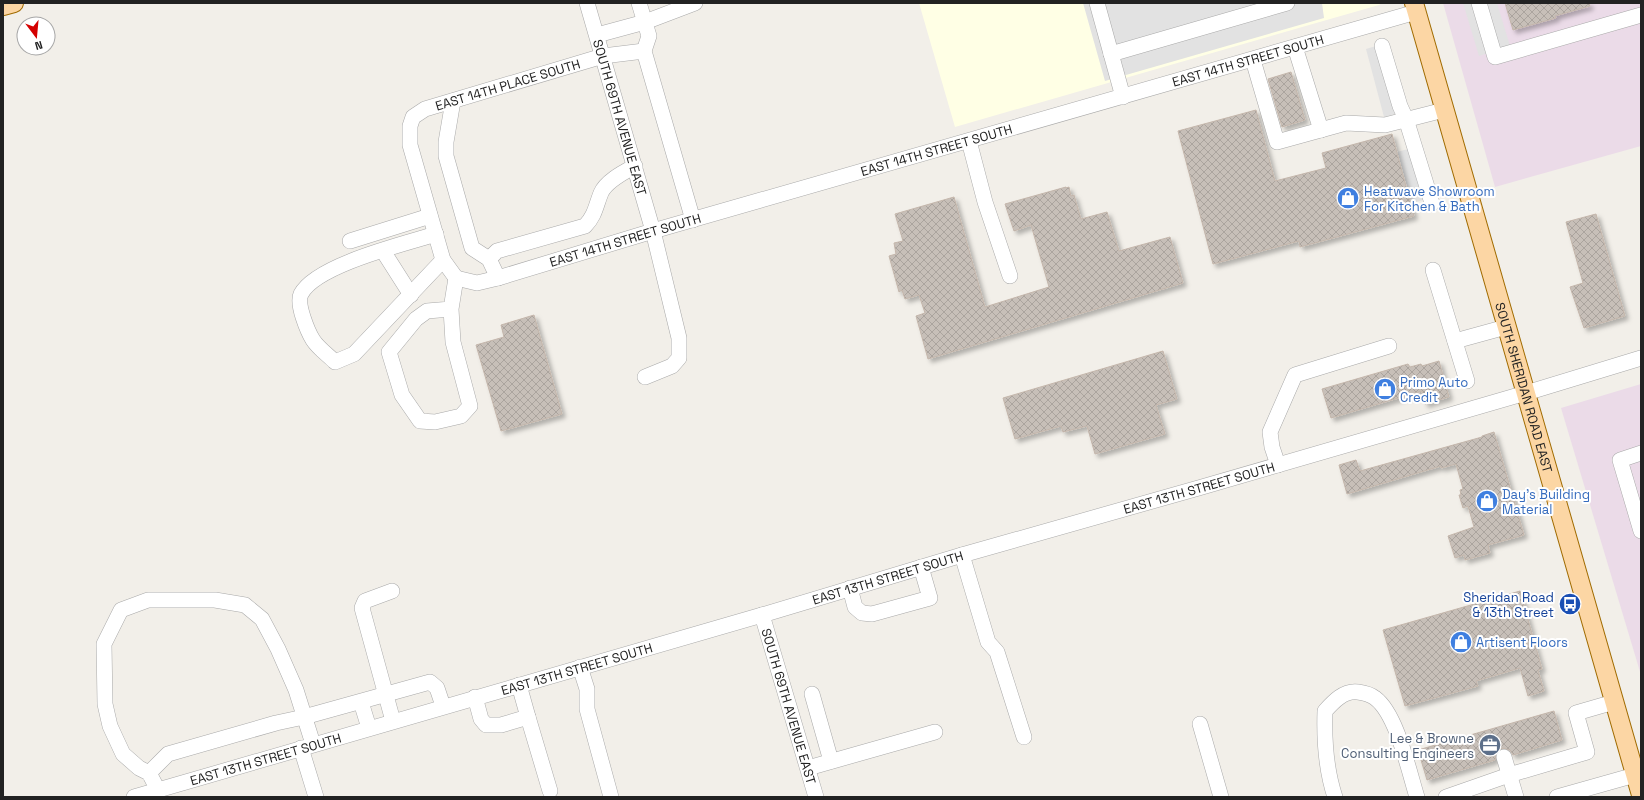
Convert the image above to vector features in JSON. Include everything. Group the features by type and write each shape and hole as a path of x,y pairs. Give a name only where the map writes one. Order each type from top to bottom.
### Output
{"main road":[{"path":"3,6 14,3"},
{"name":"SOUTH SHERIDAN ROAD EAST","path":"1415,8 1639,788"}],"street":[{"name":"SOUTH 69TH AVENUE EAST","path":"587,3 604,56 653,231 679,338 679,358 672,366 645,377"},
{"path":"640,3 649,36 644,51 693,220"},
{"path":"597,35 645,22 695,3"},
{"path":"1097,3 1123,97"},
{"path":"1110,54 1287,3"},
{"path":"1479,3 1495,57 1641,15"},
{"name":"EAST 14TH STREET SOUTH","path":"456,278 478,283 498,278 653,231 1253,60 1415,8"},
{"path":"1382,46 1432,203"},
{"path":"1296,47 1321,130"},
{"name":"EAST 14TH PLACE SOUTH","path":"430,216 410,146 410,126 414,117 425,109 453,102 604,56 644,51"},
{"path":"1253,60 1277,142 1346,123 1385,125 1444,110"},
{"path":"453,102 446,142 446,156 472,248 490,259 498,278"},
{"path":"969,140 985,202 1010,276"},
{"path":"490,259 497,251 585,226 591,220 602,191 618,174 635,166"},
{"path":"350,241 430,216 443,260 456,278 451,309 453,342 470,406 461,416 435,422 420,421 402,395 389,352 416,319 427,311 451,309"},
{"path":"585,226 597,248"},
{"path":"436,234 350,262 316,279 301,294 300,302 303,317 314,341 335,362 354,354 443,260"},
{"path":"383,251 411,295"},
{"path":"1433,270 1467,381"},
{"path":"1455,341 1506,327"},
{"path":"1278,465 1272,447 1270,432 1295,375 1389,346"},
{"name":"EAST 13TH STREET SOUTH","path":"134,797 762,615 962,555 1526,393 1641,358"},
{"path":"1641,453 1620,460 1641,531"},
{"path":"962,555 988,642 997,652 1024,737"},
{"path":"850,588 856,607 862,613 872,614 930,598 921,567"},
{"path":"392,591 365,601 362,608 393,721"},
{"path":"158,790 149,773 139,768 123,754 110,726 105,704 104,644 121,610 148,600 215,600 245,605 262,619 278,649 296,690 304,717 307,746 316,797"},
{"name":"SOUTH 69TH AVENUE EAST","path":"762,615 816,797"},
{"path":"580,667 587,689 587,709 611,797"},
{"path":"149,773 168,754 276,723 361,702 430,682 437,688 444,706"},
{"path":"519,685 550,791"},
{"path":"1335,797 1331,784 1326,752 1325,711 1333,701 1354,692 1366,693 1376,699 1386,711 1396,731 1417,797"},
{"path":"812,694 831,761"},
{"path":"475,698 481,718 486,725 501,725 528,717"},
{"path":"361,702 369,728"},
{"path":"1446,797 1509,774 1587,752 1576,713 1614,702"},
{"path":"1200,724 1220,797"},
{"path":"808,768 935,732"},
{"path":"1504,757 1516,797"},
{"path":"1557,797 1639,788"}],"shaded area":[{"path":"919,3 1382,3 955,127"},
{"path":"1083,3 1322,3 1324,18 1105,81"},
{"path":"1443,3 1641,3 1641,146 1495,187"},
{"path":"1463,3 1497,3 1510,46 1479,56"},
{"path":"1376,46 1395,114 1384,117 1366,49"},
{"path":"1408,149 1423,200 1412,203 1397,152"},
{"path":"1641,384 1641,675 1561,408"}],"building":[{"path":"1505,3 1589,3 1590,6 1555,16 1556,18 1513,30"},
{"path":"1291,72 1305,120 1282,127 1268,79"},
{"name":"Heatwave Showroom For Kitchen & Bath","path":"1256,110 1275,181 1326,168 1322,153 1392,134 1414,216 1300,247 1299,241 1213,264 1178,131"},
{"path":"1069,187 1071,196 1074,195 1081,219 1107,212 1119,251 1170,237 1183,283 928,359 916,316 925,313 919,295 905,299 902,290 899,292 889,256 896,254 894,243 903,241 895,214 954,197 985,307 1049,287 1031,225 1014,231 1005,204"},
{"path":"1596,214 1625,316 1584,328 1570,287 1583,283 1566,222"},
{"path":"534,315 562,414 501,431 476,345 504,337 501,325"},
{"path":"1163,351 1177,399 1156,405 1165,434 1095,454 1087,426 1063,432 1061,426 1015,439 1003,398"},
{"name":"Primo Auto Credit","path":"1439,361 1449,397 1425,404 1422,391 1331,418 1322,389 1408,364 1410,367 1421,364 1422,366"},
{"name":"Day's Building Material","path":"1494,432 1524,535 1488,545 1490,553 1465,560 1464,555 1455,558 1448,536 1474,527 1468,506 1463,508 1459,495 1461,495 1460,490 1463,489 1456,464 1441,468 1441,466 1347,494 1339,465 1356,460 1360,471 1482,437"},
{"name":"Artisent Floors","path":"1520,591 1542,669 1538,670 1544,691 1528,696 1520,668 1476,681 1478,686 1405,706 1383,630"},
{"name":"Lee & Browne Consulting Engineers","path":"1554,711 1562,740 1513,755 1510,750 1502,748 1497,751 1495,760 1427,780 1418,750"}],"place":[{"name":"Heatwave Showroom For Kitchen & Bath","path":"1348,198"},
{"name":"Primo Auto Credit","path":"1385,389"},
{"name":"Day's Building Material","path":"1487,501"},
{"name":"Sheridan Road & 13th Street","path":"1570,604"},
{"name":"Artisent Floors","path":"1461,642"},
{"name":"Lee & Browne Consulting Engineers","path":"1490,745"}]}
